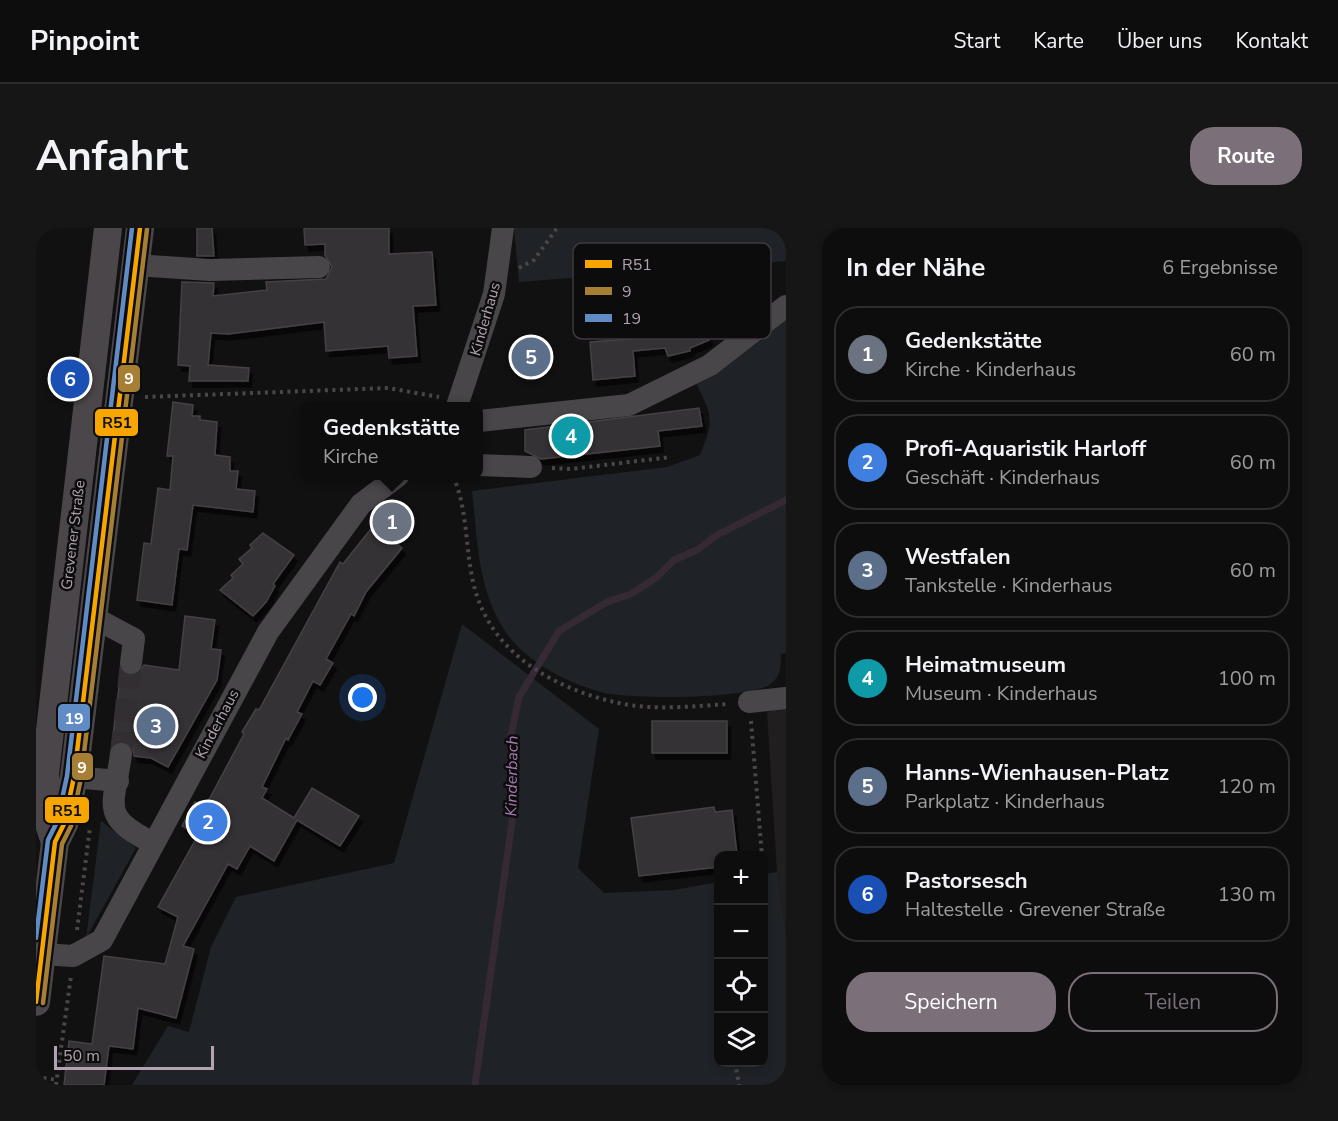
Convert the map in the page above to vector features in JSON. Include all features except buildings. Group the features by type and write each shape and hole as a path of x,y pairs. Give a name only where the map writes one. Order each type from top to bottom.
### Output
{"main road":[{"name":"Grevener Straße","path":"55,842 48,821 45,774 108,228"},
{"name":"Grevener Straße","path":"36,1002 55,842 64,824 74,777 140,228"}],"street":[{"name":"Kinderhaus","path":"459,402 498,276 503,228"},
{"path":"135,265 210,270 319,267"},
{"path":"771,318 786,306"},
{"path":"483,421 629,405 710,365 743,339"},
{"path":"483,465 531,467"},
{"name":"Kinderhaus","path":"73,956 102,940 268,632 361,504 393,480"},
{"path":"93,617 134,639 131,663"},
{"path":"749,702 786,698"},
{"path":"121,754 113,812 120,824 153,843"},
{"path":"74,777 118,781"},
{"path":"42,954 73,956"}],"path":[{"path":"498,276 534,260 557,228"},
{"path":"120,394 143,397 388,388 454,402"},
{"path":"531,467 571,469 671,457"},
{"path":"455,480 462,495 471,572 480,604 495,633 513,653 526,663 569,687 621,704 660,706 749,702 762,851"},
{"path":"36,1077 56,1082 73,956"},
{"path":"736,1067 739,1085"}],"shaded area":[{"path":"514,228 786,228 786,261 771,262 771,243 573,243 573,278 519,282"},
{"path":"786,312 786,653 781,654 777,677 772,683 760,689 741,693 664,697 605,693 551,672 527,655 508,635 490,602 478,548 472,491 667,467 700,455 708,434 710,419 696,383 752,339 771,339 771,324"},
{"path":"462,624 599,729 578,868 604,893 674,890 714,883 714,1067 768,1067 768,873 777,872 786,935 786,1085 132,1085 168,1026 189,1032 211,947 236,897 394,863"},
{"path":"786,706 786,935 777,872 767,712"},
{"path":"101,821 136,848 86,938"}],"waterway":[{"name":"Kinderbach","path":"475,1085 512,822 515,765 510,740 519,697 559,631 607,602 631,594 656,578 674,560 697,550 717,535 786,500"}],"tunnel":[{"path":"121,754 131,663"}],"transit line":[{"name":"19","path":"36,938 48,840 57,822 67,776 132,228"},
{"name":"R51","path":"36,1002 55,842 64,824 74,777 140,228"},
{"name":"9","path":"43,1003 62,844 71,826 81,778 147,229"}],"place":[{"name":"Hanns-Wienhausen-Platz","path":"531,357"},
{"name":"Pastorsesch","path":"70,379"},
{"name":"Heimatmuseum","path":"571,436"},
{"name":"Gedenkstätte","path":"392,522"},
{"name":"Westfalen","path":"156,726"},
{"name":"Profi-Aquaristik Harloff","path":"208,822"}]}
